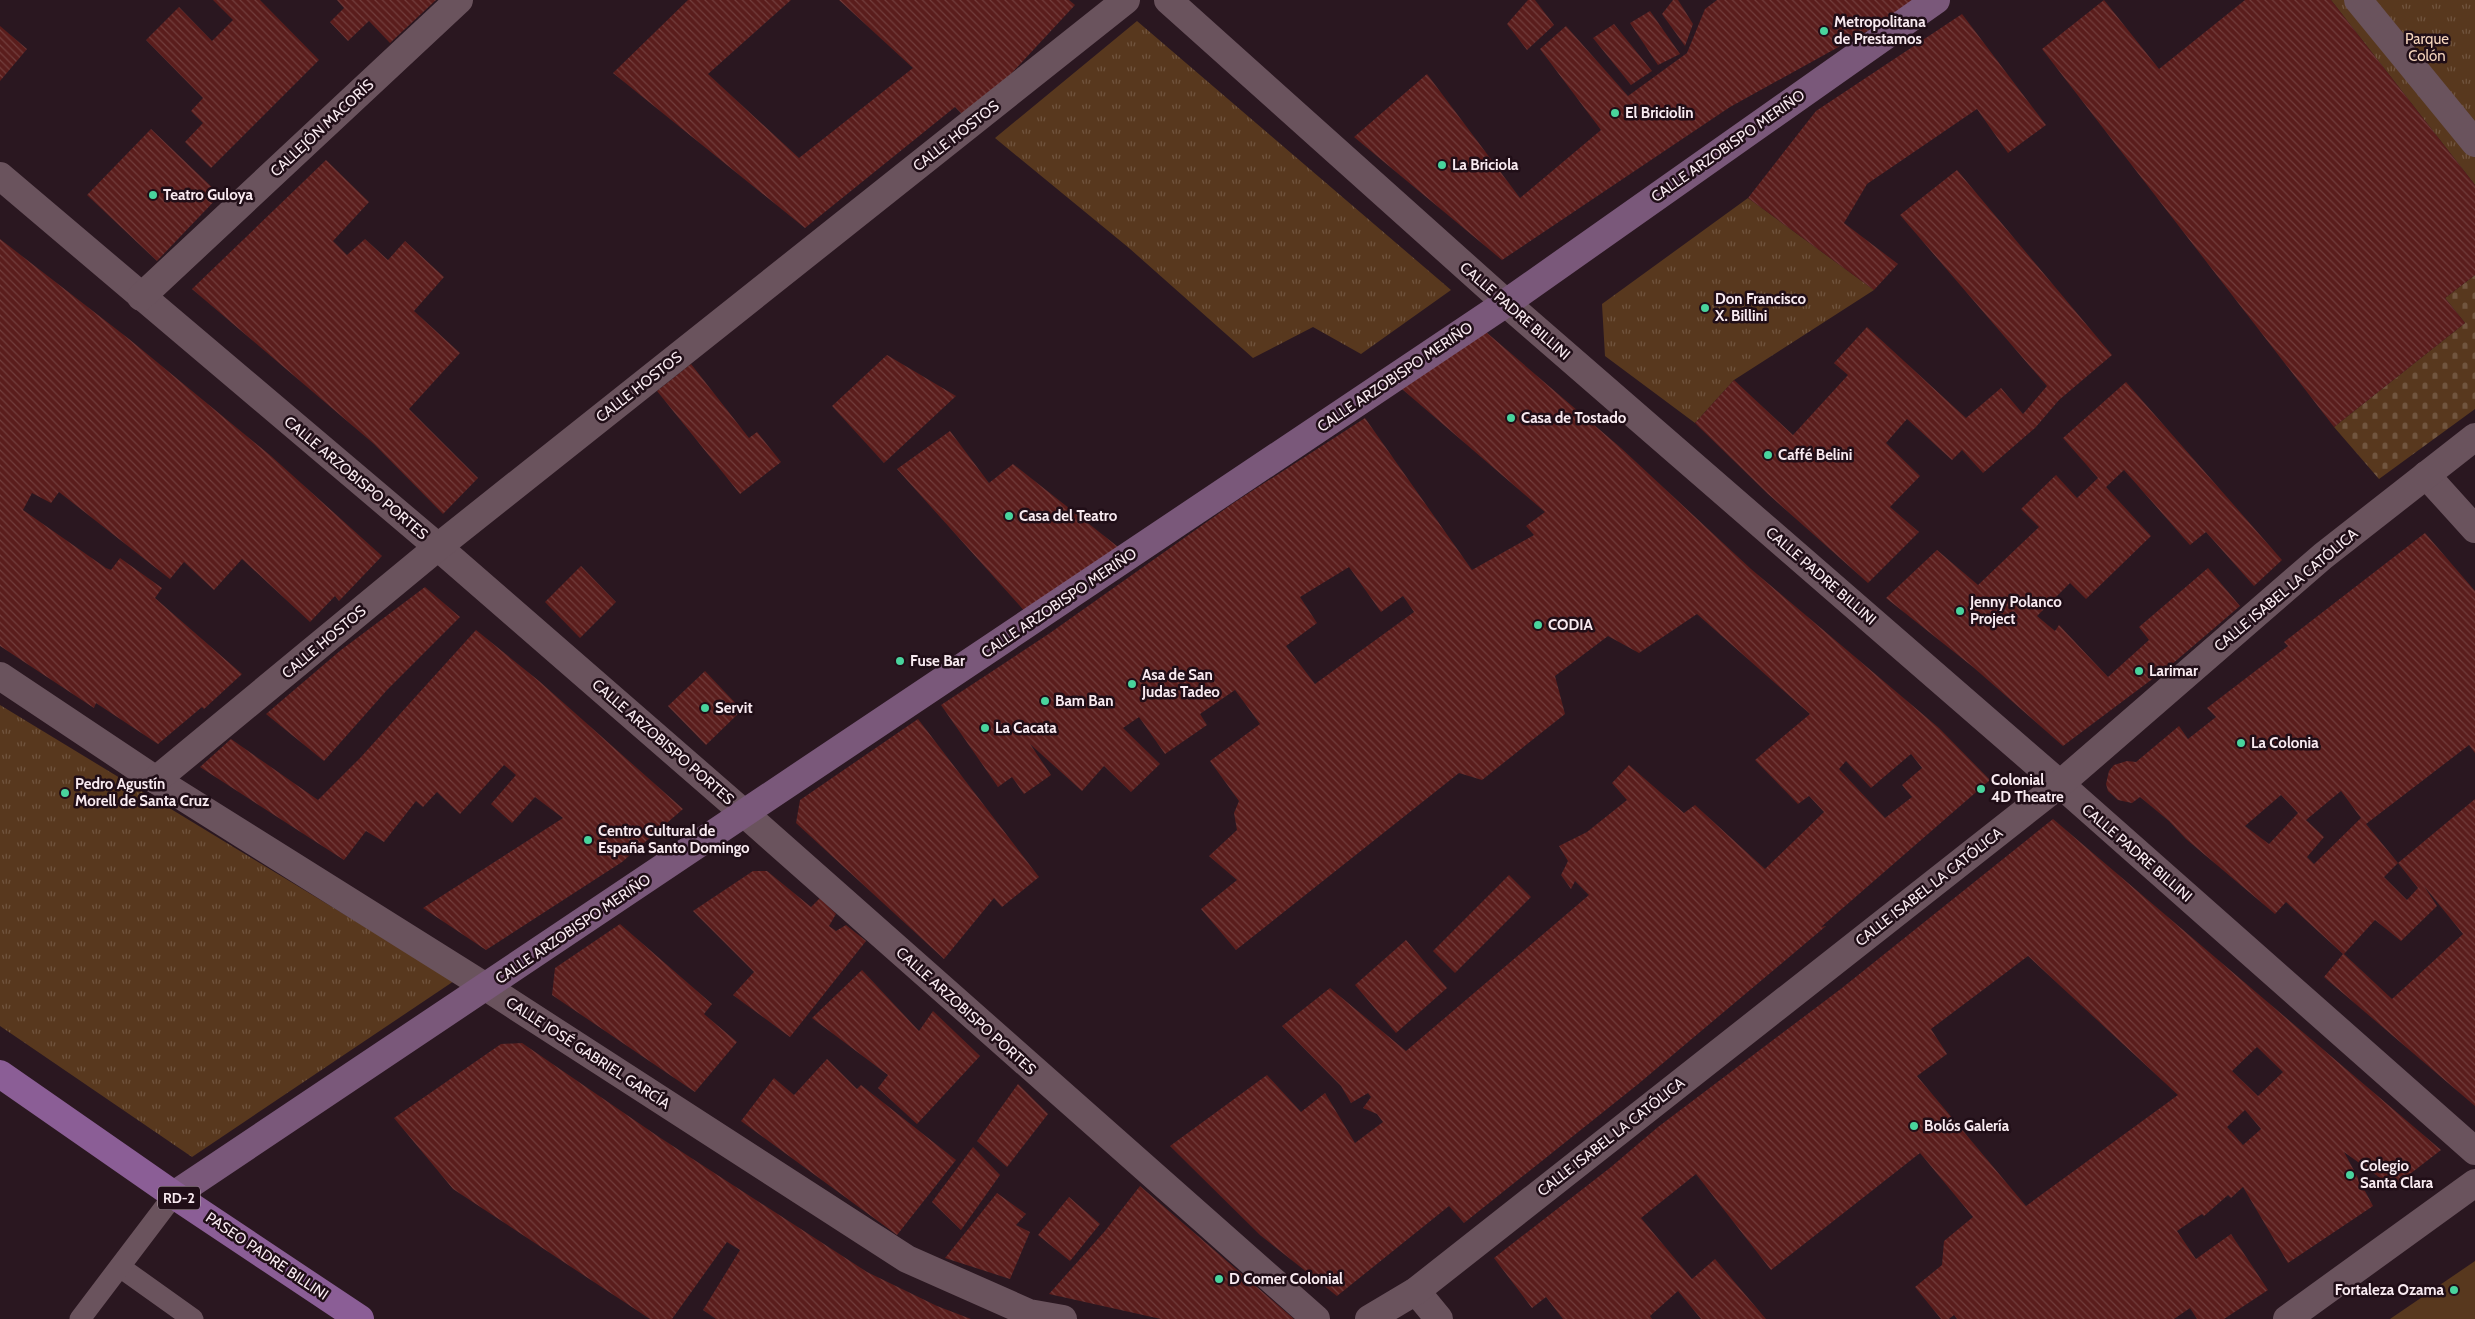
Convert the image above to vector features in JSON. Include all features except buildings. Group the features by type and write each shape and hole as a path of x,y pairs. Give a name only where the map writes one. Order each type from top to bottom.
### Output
{"main road":[{"name":"PASEO PADRE BILLINI","path":"0,1074 174,1195 360,1319"}],"street":[{"name":"CALLEJÓN MACORÍS","path":"141,297 459,0"},
{"name":"CALLE HOSTOS","path":"156,780 438,547 1126,0"},
{"name":"CALLE PADRE BILLINI","path":"1168,0 1506,303 2060,784 2475,1151"},
{"name":"CALLE ARZOBISPO MERIÑO","path":"174,1195 1506,303 1936,0"},
{"path":"2358,0 2475,143"},
{"name":"CALLE ARZOBISPO PORTES","path":"0,176 438,547 745,814 1316,1319"},
{"name":"CALLE ISABEL LA CATÓLICA","path":"1369,1319 1416,1291 2060,784 2323,556 2475,437"},
{"path":"2426,475 2475,529"},
{"name":"CALLE JOSÉ GABRIEL GARCÍA","path":"0,676 156,780 486,987 907,1259 1029,1313 1063,1319"},
{"path":"2287,1319 2475,1183"},
{"path":"1416,1291 1439,1319"}],"lane":[{"path":"80,1319 174,1195"},
{"path":"120,1267 193,1319"}],"green space":[{"name":"Parque Colón","path":"2331,0 2475,0 2475,185"},
{"path":"1137,21 1451,290 1361,354 1313,327 1253,358 1129,248 995,138"},
{"path":"1748,198 1874,290 1734,380 1695,423 1605,356 1602,304"},
{"path":"2475,275 2475,409 2379,479 2334,427 2465,323 2445,298"},
{"path":"0,705 454,981 192,1157 0,1026"},
{"name":"Fortaleza Ozama","path":"2475,1261 2475,1319 2390,1319"}],"place":[{"name":"Metropolitana de Prestamos","path":"1824,31"},
{"name":"El Briciolin","path":"1615,113"},
{"name":"La Briciola","path":"1442,165"},
{"name":"Teatro Guloya","path":"153,195"},
{"name":"Don Francisco X. Billini","path":"1705,308"},
{"name":"Casa de Tostado","path":"1511,418"},
{"name":"Caffé Belini","path":"1768,455"},
{"name":"Casa del Teatro","path":"1009,516"},
{"name":"Jenny Polanco Project","path":"1960,611"},
{"name":"CODIA","path":"1538,625"},
{"name":"Fuse Bar","path":"900,661"},
{"name":"Larimar","path":"2139,671"},
{"name":"Asa de San Judas Tadeo","path":"1132,684"},
{"name":"Bam Ban","path":"1045,701"},
{"name":"Servit","path":"705,708"},
{"name":"La Cacata","path":"985,728"},
{"name":"La Colonia","path":"2241,743"},
{"name":"Colonial 4D Theatre","path":"1981,789"},
{"name":"Pedro Agustín Morell de Santa Cruz","path":"65,793"},
{"name":"Centro Cultural de España Santo Domingo","path":"588,840"},
{"name":"Bolós Galería","path":"1914,1126"},
{"name":"Colegio Santa Clara","path":"2350,1175"},
{"name":"D Comer Colonial","path":"1219,1279"},
{"name":"Fortaleza Ozama","path":"2454,1290"}]}
